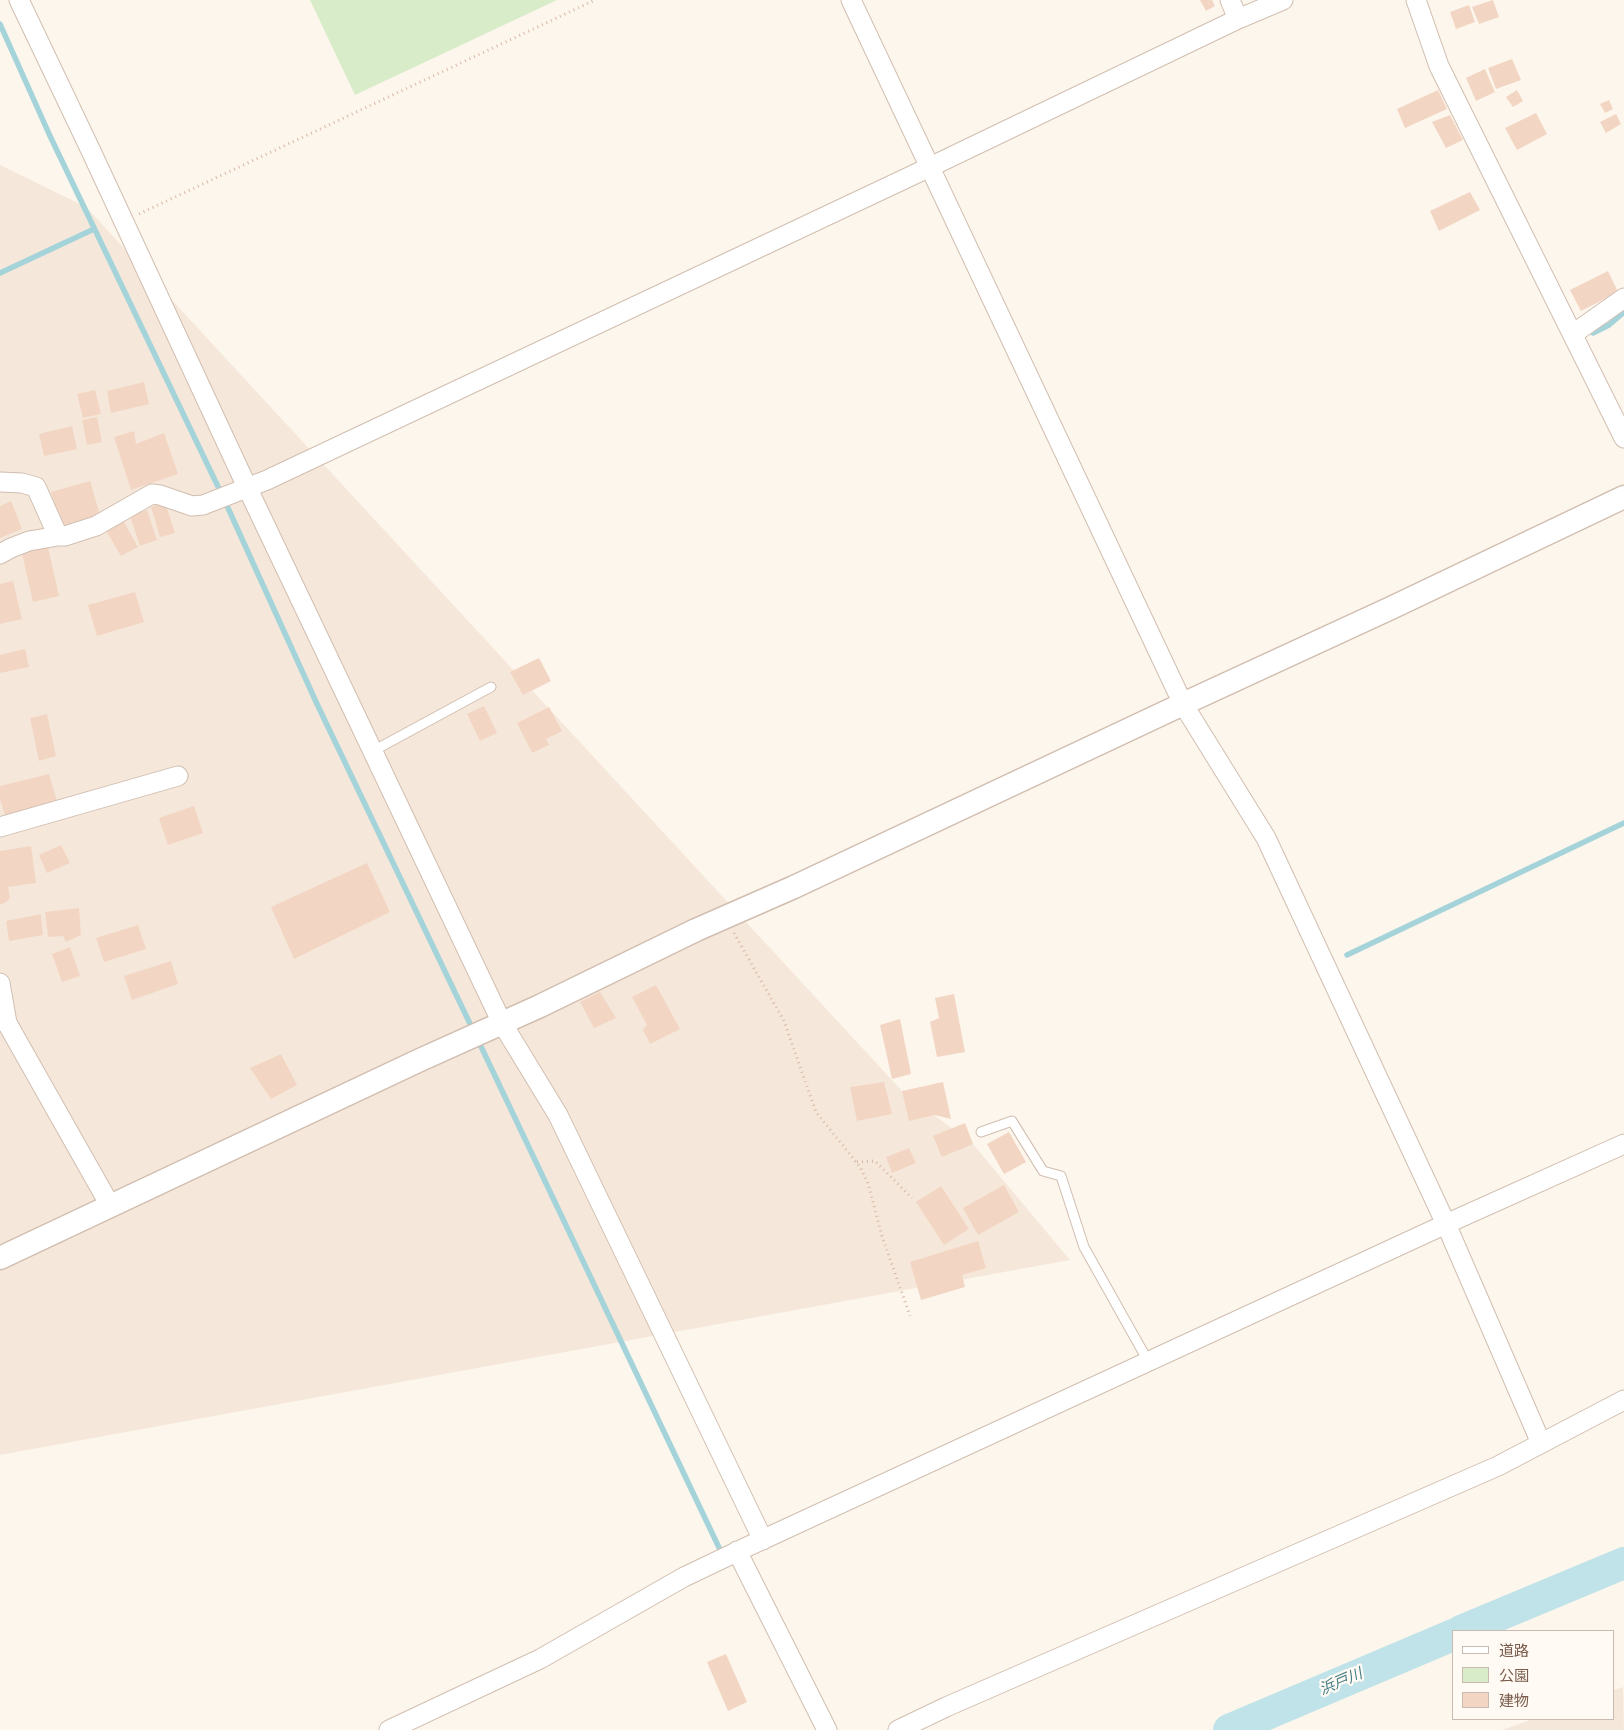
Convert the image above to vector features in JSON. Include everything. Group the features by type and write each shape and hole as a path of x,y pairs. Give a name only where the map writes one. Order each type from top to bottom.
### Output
{"street":[{"path":"19,0 91,151 244,488 373,751 496,1025 558,1115 750,1545 827,1730"},
{"path":"851,0 1183,704 1266,838 1446,1224 1541,1443"},
{"path":"1230,0 1238,19"},
{"path":"0,554 29,541 66,536 96,526 152,494 192,506 203,505 266,480 930,167 1238,19 1283,0"},
{"path":"1416,0 1439,66 1624,438"},
{"path":"1573,334 1624,298"},
{"path":"0,482 22,483 36,487 58,536"},
{"path":"0,1258 1383,612 1624,497"},
{"path":"0,827 178,776"},
{"path":"0,983 4,1023 110,1207"},
{"path":"390,1730 540,1659 690,1574 750,1545 1446,1224 1624,1144"},
{"path":"898,1730 946,1707 1498,1466 1624,1400"}],"lane":[{"path":"373,751 491,687"},
{"path":"981,1132 1012,1121 1043,1171 1061,1176 1084,1247 1148,1361"}],"path":[{"path":"123,222 595,0"},
{"path":"725,918 784,1022 816,1112 860,1167 868,1183 882,1236 910,1316"},
{"path":"856,1162 874,1161 912,1198"}],"shaded area":[{"path":"0,165 86,207 902,1091 973,1144 1070,1260 0,1455"},
{"path":"1623,1687 1624,1730 1502,1730 1530,1720 1614,1720 1614,1690"}],"green space":[{"path":"310,0 557,0 355,95"}],"building":[{"path":"1200,0 1212,0 1215,6 1206,11"},
{"path":"1493,0 1499,17 1479,24 1472,7"},
{"path":"1469,5 1475,22 1456,29 1450,12"},
{"path":"1512,59 1521,80 1496,89 1488,68"},
{"path":"1485,69 1495,92 1476,101 1466,78"},
{"path":"1438,90 1447,109 1405,128 1397,109"},
{"path":"1517,90 1523,101 1513,107 1506,97"},
{"path":"1609,100 1613,109 1605,113 1600,104"},
{"path":"1536,113 1547,134 1517,150 1505,128"},
{"path":"1616,114 1621,124 1606,133 1600,122"},
{"path":"1450,115 1463,140 1446,148 1432,122"},
{"path":"1470,192 1480,210 1439,231 1430,211"},
{"path":"1608,271 1618,292 1581,311 1570,290"},
{"path":"144,382 149,404 111,413 107,391"},
{"path":"95,390 101,414 83,418 77,394"},
{"path":"97,417 102,442 87,445 82,420"},
{"path":"72,426 77,449 44,456 39,434"},
{"path":"134,431 136,444 164,433 178,474 131,490 114,437"},
{"path":"90,481 100,515 61,526 51,492"},
{"path":"11,501 22,529 0,538 0,506"},
{"path":"165,502 175,533 160,537 151,507"},
{"path":"147,510 157,540 140,546 130,516"},
{"path":"121,517 138,547 121,556 104,527"},
{"path":"47,543 59,596 33,602 21,549"},
{"path":"13,581 22,619 0,624 0,584"},
{"path":"135,592 144,622 97,636 88,605"},
{"path":"25,649 29,667 0,673 0,655"},
{"path":"539,658 551,681 523,695 510,672"},
{"path":"484,706 497,733 480,741 467,714"},
{"path":"549,707 562,731 546,739 549,745 532,753 517,723"},
{"path":"47,714 56,756 39,761 30,718"},
{"path":"49,774 58,805 6,819 0,799 0,786"},
{"path":"194,806 203,833 168,845 159,818"},
{"path":"61,845 70,863 47,873 39,855"},
{"path":"31,846 36,883 8,887 10,898 5,903 0,904 0,851"},
{"path":"367,863 390,912 294,959 271,907"},
{"path":"79,908 81,935 66,942 63,936 48,937 45,912"},
{"path":"41,914 43,935 9,941 6,921"},
{"path":"138,925 146,949 104,962 96,938"},
{"path":"70,947 80,976 62,982 52,954"},
{"path":"171,961 178,984 132,1000 124,976"},
{"path":"656,985 680,1029 650,1044 643,1030 647,1025 632,997"},
{"path":"600,992 616,1018 594,1028 580,1002"},
{"path":"954,994 965,1052 937,1057 930,1022 939,1018 935,998"},
{"path":"900,1019 911,1074 892,1079 880,1025"},
{"path":"281,1054 297,1085 271,1099 250,1068"},
{"path":"884,1082 892,1114 857,1121 850,1087"},
{"path":"943,1082 951,1119 935,1115 909,1121 902,1091"},
{"path":"965,1123 973,1144 942,1157 933,1136"},
{"path":"1009,1132 1026,1162 1004,1174 987,1144"},
{"path":"909,1148 916,1163 892,1173 886,1157"},
{"path":"1004,1185 1019,1212 978,1235 963,1208"},
{"path":"941,1186 969,1229 944,1245 916,1202"},
{"path":"978,1241 986,1268 962,1275 965,1287 921,1300 910,1262"},
{"path":"726,1654 747,1702 728,1711 707,1662"}],"waterway":[{"path":"0,24 50,136 223,497 317,704 473,1030"},
{"path":"0,273 94,229"},
{"path":"1593,333 1609,325 1624,312"},
{"path":"1347,955 1624,823"},
{"path":"477,1038 723,1556"},
{"name":"浜戸川","path":"1463,1630 1624,1563"},
{"name":"浜戸川","path":"1229,1730 1452,1635"}]}
